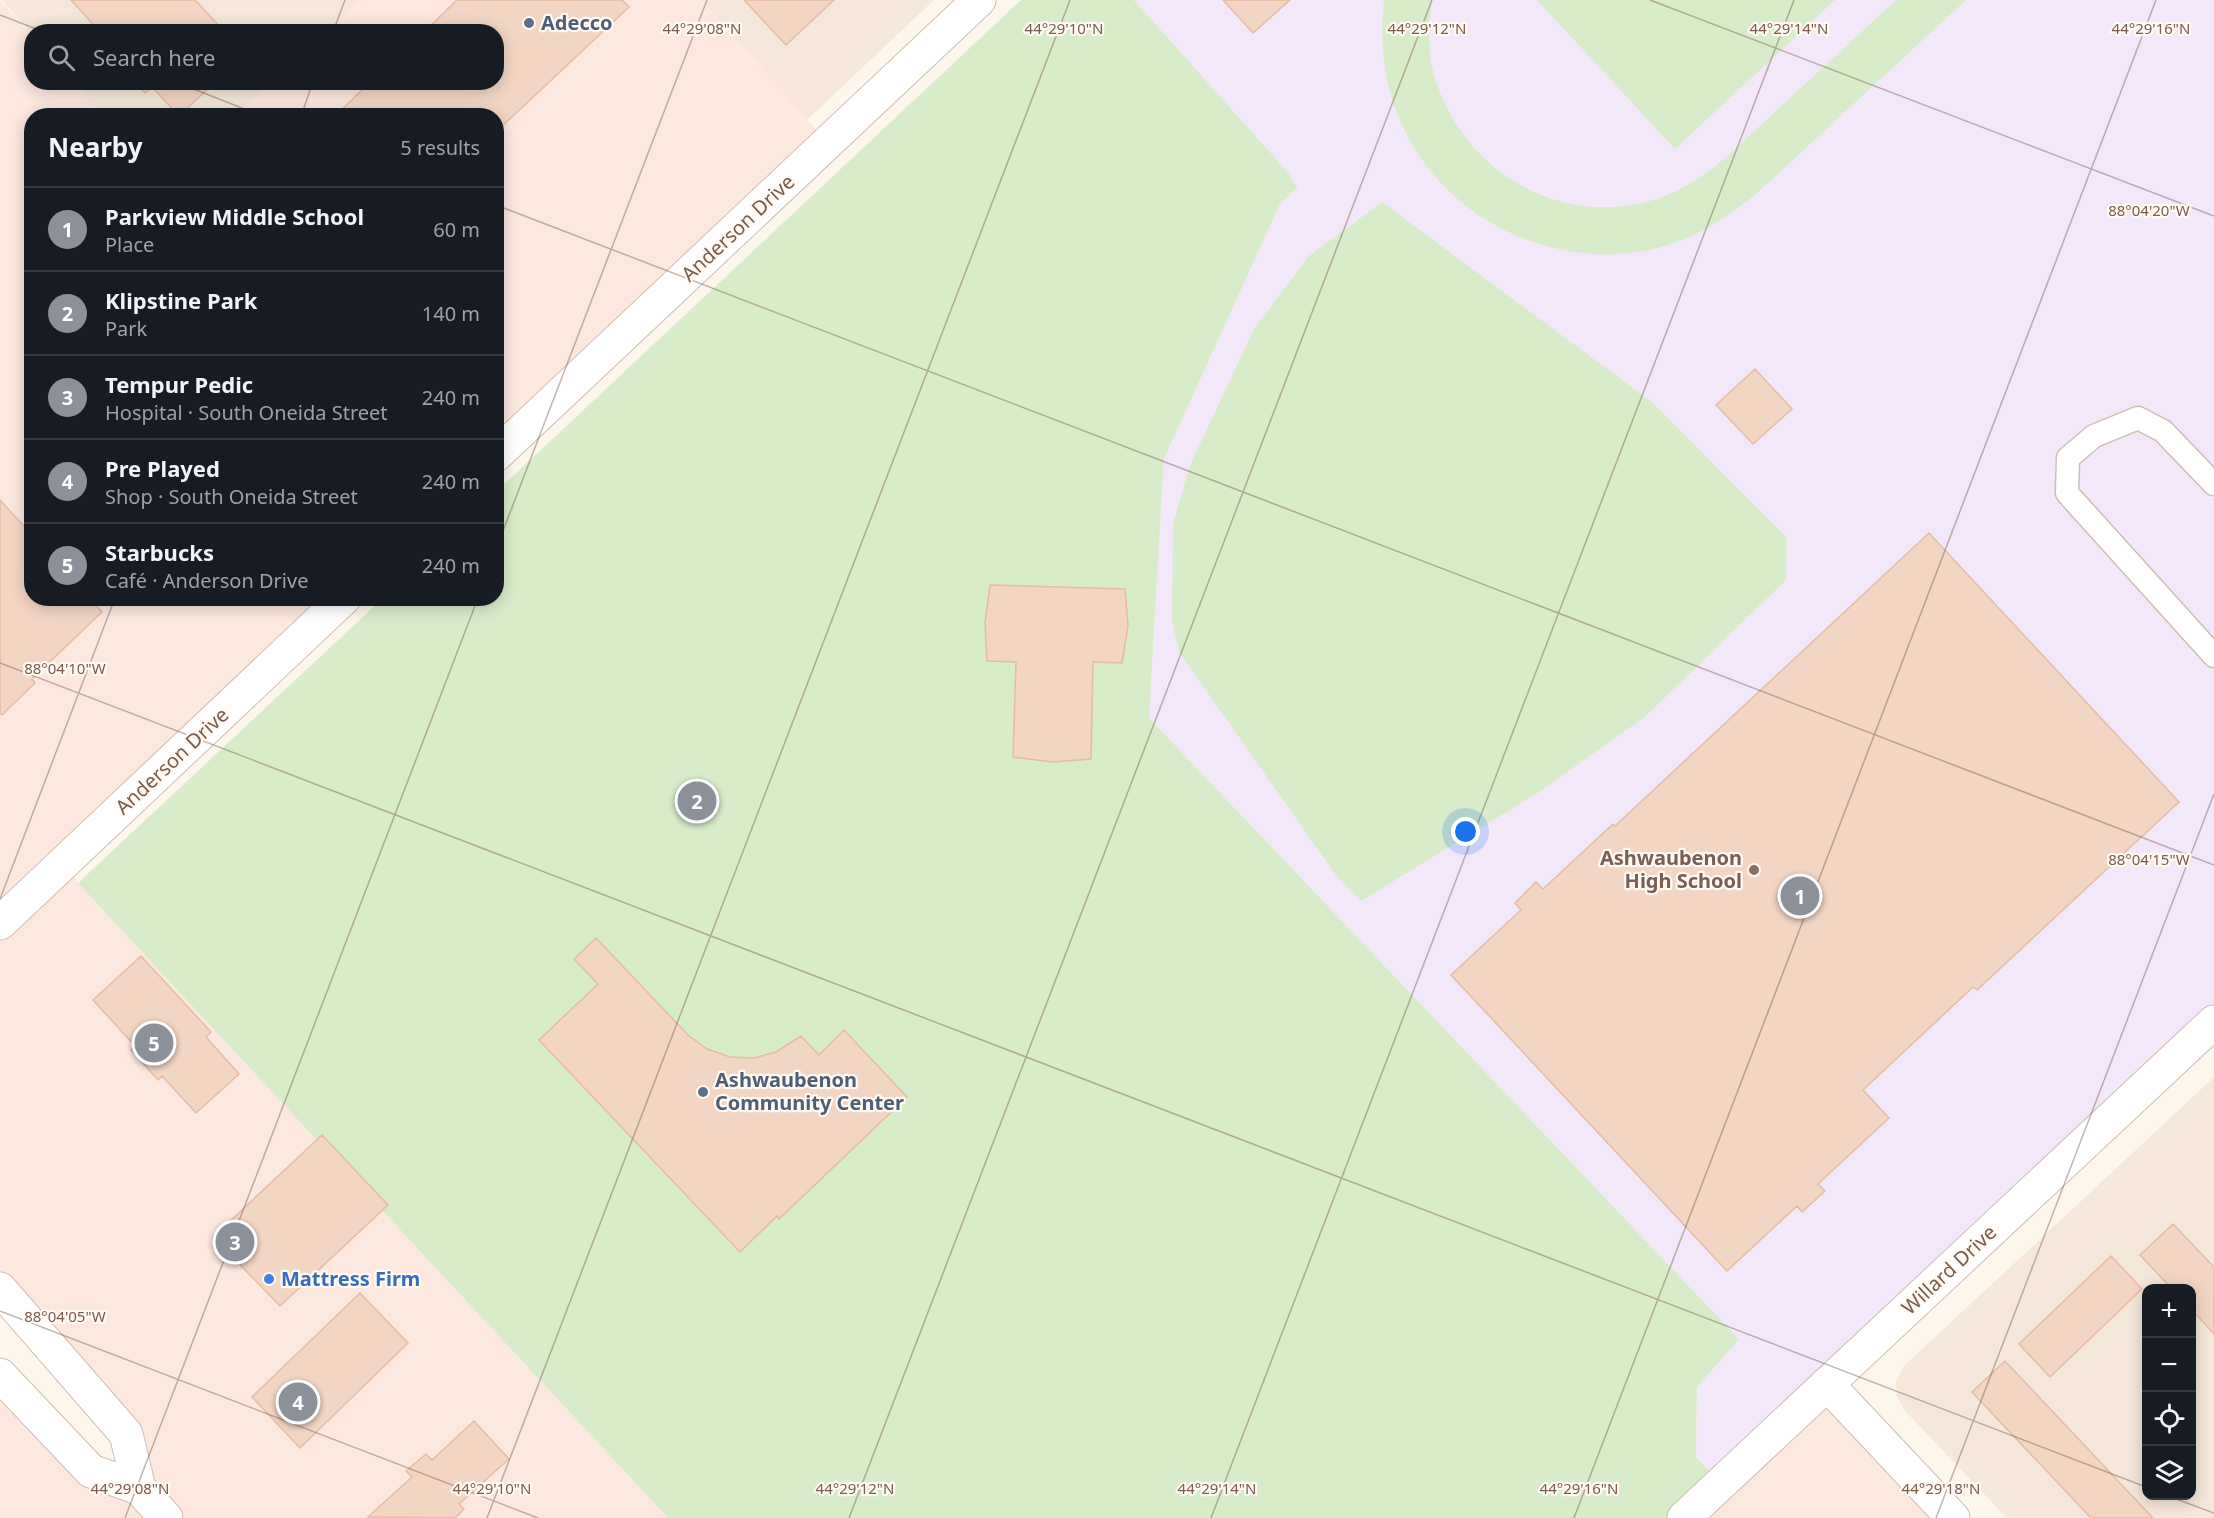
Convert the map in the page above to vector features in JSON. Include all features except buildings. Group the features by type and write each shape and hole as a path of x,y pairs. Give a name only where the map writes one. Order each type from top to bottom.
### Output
{"street":[{"name":"Anderson Drive","path":"504,447 979,0"},
{"name":"Anderson Drive","path":"0,923 336,606"},
{"name":"Willard Drive","path":"1684,1518 2214,1022"},
{"path":"0,1289 126,1434 139,1488 166,1518"},
{"path":"0,1375 91,1471 139,1488"},
{"path":"1827,1384 1953,1518"}],"lane":[{"path":"2214,484 2163,431 2138,418 2094,436 2068,458 2067,493 2214,656"}],"shaded area":[{"path":"0,0 24,26 24,90 79,90 95,108 24,108 24,606 337,606 65,862 78,883 668,1518 0,1518 0,1375 138,1487 126,1434 0,1289"},
{"path":"2,0 363,0 336,24 24,26"},
{"path":"363,0 701,0 828,143 504,448 504,108 244,108 263,90 504,90 504,24 336,24"},
{"path":"701,0 934,0 807,120"},
{"name":"Ashwaubenon High School","path":"1134,0 2214,0 2214,1022 1721,1484 1696,1457 1697,1387 1738,1338 1149,718 1164,459 1292,177"},
{"path":"79,90 263,90 244,108 95,108"},
{"path":"2214,1077 2214,1518 2007,1518 1905,1411 1897,1396 1896,1381 1904,1366"},
{"path":"1827,1384 1953,1518 1684,1518"}],"green space":[{"path":"1021,0 1134,0 1292,177 1291,180 1298,187 1280,204 1164,459 1149,718 1739,1339 1697,1387 1696,1457 1721,1484 1684,1518 668,1518 78,883 375,606 504,606 504,484"},
{"path":"1384,0 1432,0 1429,41 1436,81 1450,113 1469,142 1493,166 1520,185 1551,199 1584,206 1618,207 1663,197 1707,172 1724,159 1896,0 1966,0 1756,194 1724,217 1690,237 1665,246 1626,253 1587,254 1548,247 1511,234 1477,214 1447,189 1422,160 1402,125 1387,79 1382,32"},
{"path":"1537,0 1835,0 1675,149"},
{"path":"1382,202 1653,403 1787,538 1786,580 1646,716 1539,792 1361,901 1338,878 1179,652 1172,621 1173,524 1190,465 1255,327 1309,256"}],"place":[{"name":"Adecco","path":"529,23"},
{"name":"Klipstine Park","path":"697,801"},
{"name":"Ashwaubenon High School","path":"1754,870"},
{"name":"Parkview Middle School","path":"1800,896"},
{"name":"Starbucks","path":"154,1043"},
{"name":"Ashwaubenon Community Center","path":"703,1092"},
{"name":"Tempur Pedic","path":"235,1242"},
{"name":"Mattress Firm","path":"269,1279"},
{"name":"Pre Played","path":"298,1402"}]}
